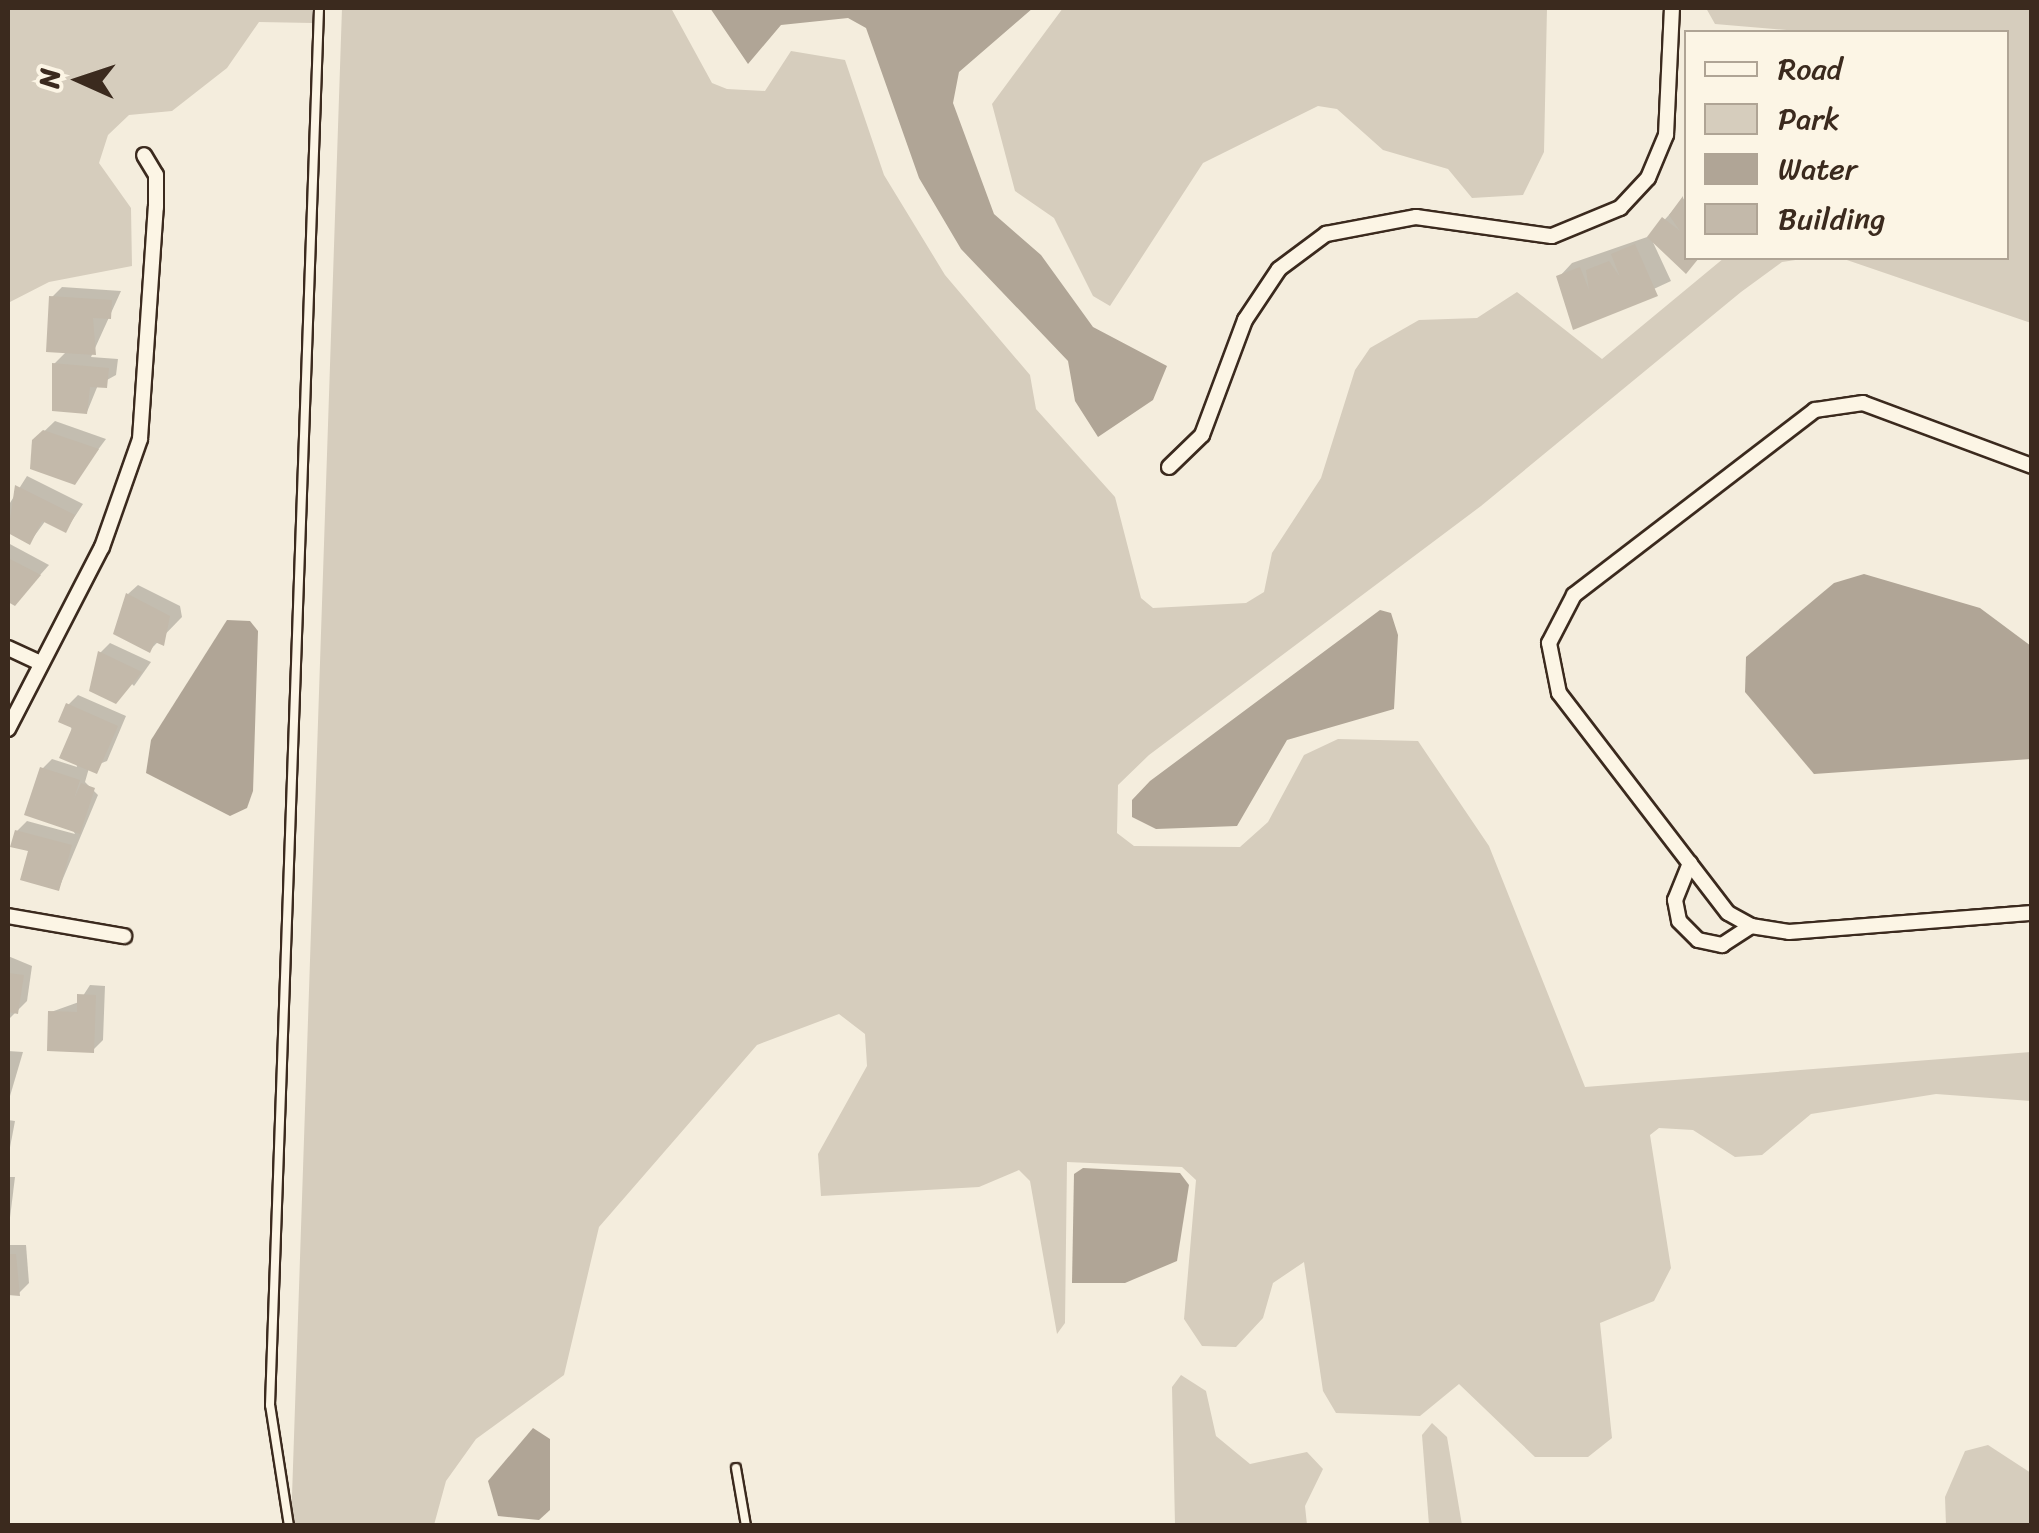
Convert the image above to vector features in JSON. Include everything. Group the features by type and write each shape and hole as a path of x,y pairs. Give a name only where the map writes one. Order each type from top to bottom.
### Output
{"street":[{"path":"1169,467 1202,435 1245,320 1271,282 1326,234 1416,217 1552,236 1620,208 1648,178 1666,134 1672,8"},
{"path":"8,729 38,662 102,547 140,438 156,191 144,155"},
{"path":"2032,466 1863,403 1815,410 1574,595 1549,643 1559,694 1690,863 1751,926 1789,932 2032,913"},
{"path":"8,648 38,662"},
{"path":"1690,863 1675,900 1679,922 1698,940 1722,945 1751,926"},
{"path":"8,916 124,936"}],"lane":[{"path":"289,1526 270,1406 319,8"},
{"path":"736,1468 746,1526"}],"green space":[{"path":"8,8 312,8 313,23 259,22 227,68 172,111 129,115 108,135 99,163 131,208 132,266 49,282 8,303"},
{"path":"342,8 671,8 712,83 727,89 765,91 791,51 845,60 884,175 945,275 1030,375 1036,409 1115,497 1141,598 1153,608 1246,603 1264,592 1272,553 1321,478 1355,370 1370,348 1419,320 1477,318 1517,292 1602,359 1722,260 1796,260 1782,262 1741,292 1481,506 1149,755 1118,785 1117,833 1134,846 1240,847 1268,822 1304,755 1338,739 1418,741 1489,846 1585,1087 2031,1052 2031,1101 1936,1094 1811,1114 1762,1155 1735,1157 1693,1130 1659,1128 1650,1135 1671,1268 1654,1301 1600,1323 1612,1438 1588,1457 1535,1457 1459,1384 1420,1416 1336,1413 1323,1391 1304,1262 1273,1283 1263,1318 1236,1347 1202,1346 1184,1319 1196,1180 1182,1167 1067,1162 1065,1323 1057,1334 1030,1181 1019,1170 979,1187 821,1196 818,1154 867,1066 865,1034 839,1014 757,1045 599,1227 564,1375 476,1439 446,1481 434,1525 291,1526"},
{"path":"1063,8 1547,8 1544,152 1523,195 1472,198 1448,169 1383,150 1337,109 1318,106 1203,163 1110,306 1093,296 1054,218 1015,191 992,104"},
{"path":"1706,8 2031,8 2031,323 1847,260 2009,260 2009,30 1786,30 1715,24"},
{"path":"1181,1375 1206,1391 1216,1436 1250,1464 1307,1452 1323,1469 1305,1506 1307,1525 1175,1525 1172,1387"},
{"path":"1432,1423 1447,1437 1462,1525 1429,1525 1422,1435"},
{"path":"1988,1445 2031,1473 2031,1525 1946,1525 1945,1497 1965,1451"}],"water":[{"path":"710,8 1033,8 959,72 953,103 994,214 1041,255 1093,327 1167,366 1153,400 1098,437 1075,401 1068,361 961,249 919,178 866,28 848,18 781,25 748,64"},
{"path":"1864,574 1980,608 2031,646 2031,759 1814,774 1745,692 1746,657 1834,583"},
{"path":"1380,610 1391,613 1398,635 1394,709 1287,740 1237,826 1156,829 1132,817 1132,800 1150,781"},
{"path":"227,620 250,621 258,631 253,791 247,808 230,816 146,773 151,740"},
{"path":"1083,1168 1180,1173 1189,1185 1177,1261 1125,1283 1072,1283 1074,1174"},
{"path":"533,1428 550,1439 550,1510 539,1520 498,1516 488,1481"}],"building":[{"path":"1683,196 1684,260 1697,260 1686,274 1647,237 1662,217 1680,231 1669,215"},
{"path":"1635,244 1658,296 1573,330 1556,276 1580,267 1589,290 1586,270 1609,261 1620,277 1611,254"},
{"path":"49,296 112,300 111,319 93,318 96,355 46,352"},
{"path":"52,363 109,368 107,388 90,387 87,414 52,411"},
{"path":"43,430 99,449 75,485 30,469 32,440"},
{"path":"15,485 75,515 66,533 42,521 30,545 8,533"},
{"path":"8,558 41,575 15,606 8,602"},
{"path":"126,593 170,616 164,646 155,642 150,653 113,634"},
{"path":"98,651 142,672 116,704 89,691"},
{"path":"66,703 118,726 97,774 59,758 72,728 58,722"},
{"path":"40,767 80,780 74,799 81,783 95,788 80,834 24,815"},
{"path":"15,830 72,845 59,891 20,880 28,851 10,847"},
{"path":"8,973 24,975 18,1014 8,1012"},
{"path":"77,994 96,995 94,1053 47,1051 48,1011 77,1012"},
{"path":"8,1254 16,1254 20,1296 8,1295"}]}
